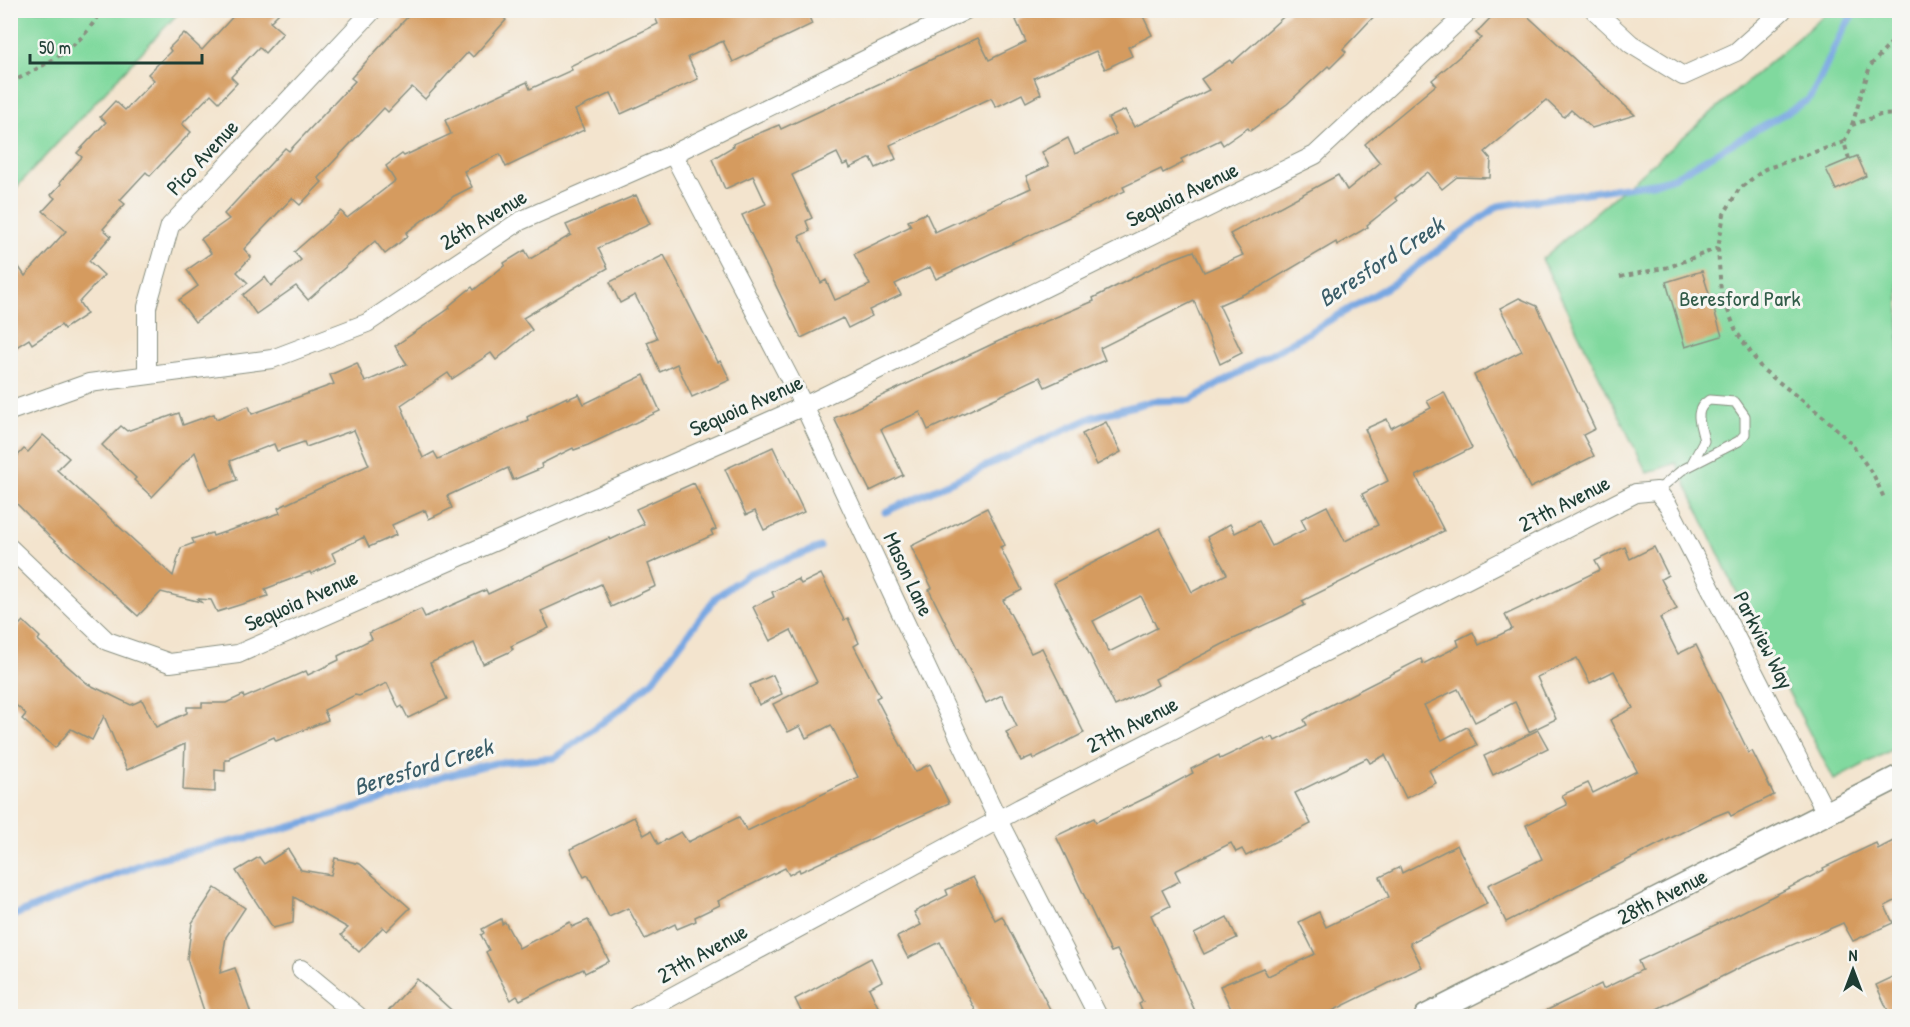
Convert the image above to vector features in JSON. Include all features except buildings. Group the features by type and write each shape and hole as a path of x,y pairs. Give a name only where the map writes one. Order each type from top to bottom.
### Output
{"street":[{"name":"Pico Avenue","path":"147,375 147,307 170,226 373,10"},
{"name":"26th Avenue","path":"10,411 89,383 272,359 366,323 520,221 673,154 966,10"},
{"name":"Sequoia Avenue","path":"10,548 107,641 170,663 238,654 804,406 1315,155 1470,10"},
{"path":"1594,10 1631,44 1683,76 1736,52 1783,10"},
{"name":"Mason Lane","path":"673,154 804,406 998,820 1098,1017"},
{"name":"27th Avenue","path":"636,1017 998,820 1636,493 1657,491"},
{"name":"Parkview Way","path":"1657,491 1668,505 1826,813"},
{"name":"28th Avenue","path":"1426,1017 1899,776"},
{"path":"301,969 358,1017"}],"lane":[{"path":"1657,491 1691,465 1739,441 1745,434 1745,416 1735,402 1708,400 1701,405 1697,416 1704,441 1691,465"}],"path":[{"path":"10,83 70,50 86,36 101,10"},
{"path":"1849,159 1844,142 1852,125 1870,66 1895,39 1899,38"},
{"path":"1852,125 1880,115 1899,114"},
{"path":"1844,142 1765,169 1739,189 1724,214 1718,248 1721,293 1736,331 1762,369 1825,418 1851,443 1874,476 1884,498"},
{"path":"1620,277 1669,267 1718,248"}],"green space":[{"path":"10,11 180,11 11,193"},
{"name":"Beresford Park","path":"1829,11 1899,11 1899,746 1834,780 1736,591 1676,463 1647,473 1542,259"}],"waterway":[{"name":"Beresford Creek","path":"885,512 1093,417 1153,401 1191,400 1391,285 1498,206 1659,182 1676,176 1808,100 1844,28 1858,10"},
{"name":"Beresford Creek","path":"10,917 152,860 268,833 380,801 443,776 495,763 554,758 622,708 653,680 716,597 748,574 820,547"}]}
